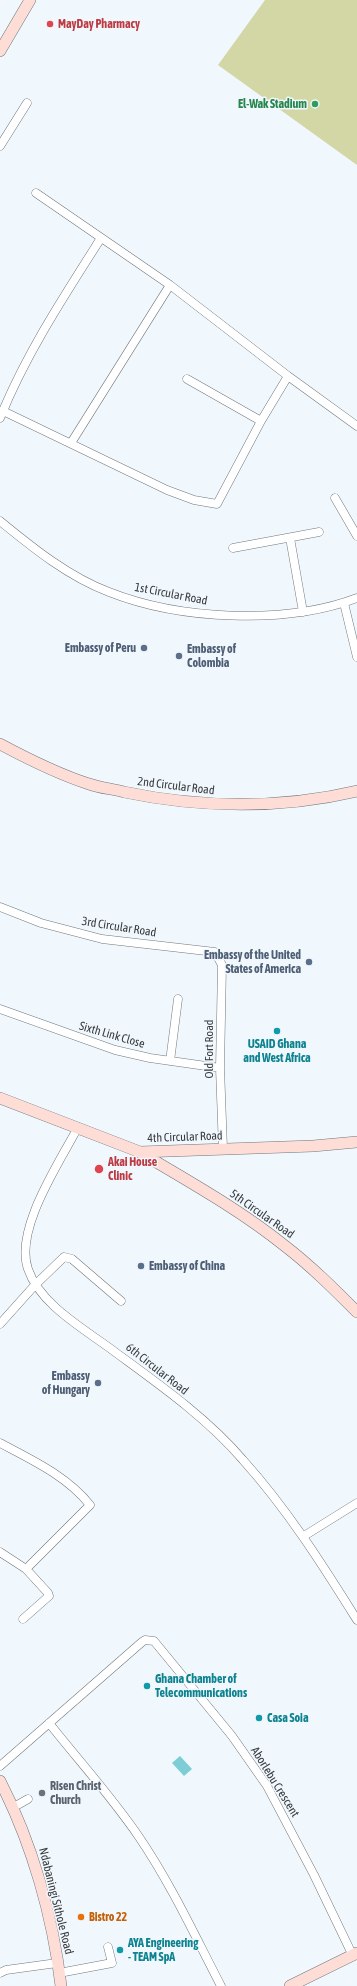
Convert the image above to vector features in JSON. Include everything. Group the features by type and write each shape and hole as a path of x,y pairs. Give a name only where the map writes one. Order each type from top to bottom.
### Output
{"street":[{"path":"0,51 30,0"},
{"path":"0,146 27,103"},
{"path":"36,193 170,285 288,376 357,426"},
{"path":"102,238 46,325 22,368 2,414 71,443 167,490 194,500 217,504 261,421 288,376"},
{"path":"71,443 170,285"},
{"path":"187,379 261,421"},
{"path":"335,498 357,536"},
{"name":"1st Circular Road","path":"0,521 55,562 85,581 109,592 145,604 197,613 237,617 303,612 344,603 357,598"},
{"path":"233,548 319,532"},
{"path":"290,538 303,612"},
{"path":"344,603 357,657"},
{"name":"2nd Circular Road","path":"0,744 20,755 89,784 149,797 220,804 282,803 357,791"},
{"name":"3rd Circular Road","path":"0,907 41,923 102,938 215,952"},
{"name":"Old Fort Road","path":"215,952 222,965 220,1068 223,1149"},
{"path":"170,1061 178,999"},
{"name":"Sixth Link Close","path":"0,1009 51,1029 114,1050 170,1061 220,1068"},
{"name":"4th Circular Road","path":"0,1098 140,1152 313,1146 357,1142"},
{"name":"6th Circular Road","path":"78,1127 29,1223 25,1251 27,1268 35,1286 56,1308 141,1371 202,1419 243,1460 304,1536 357,1620"},
{"name":"5th Circular Road","path":"140,1152 198,1186 279,1241 315,1271 357,1312"},
{"path":"0,1324 35,1286 64,1258 72,1259 121,1301"},
{"path":"0,1443 47,1468 63,1479 90,1505 26,1569"},
{"path":"304,1536 357,1503"},
{"path":"0,1552 26,1569 49,1596 22,1619"},
{"name":"Aborlebu Crescent","path":"48,1723 142,1642 150,1640 158,1645 213,1714 267,1786 355,1954"},
{"path":"0,1766 48,1723 114,1802 139,1838 162,1875 221,1986"},
{"name":"Ndabaningi Sithole Road","path":"0,1781 14,1807 40,1881 61,1986"},
{"path":"14,1807 28,1799"},
{"path":"0,1972 6,1970 58,1968 112,1963 108,1947"},
{"path":"290,1986 355,1954"}],"green space":[{"name":"El-Wak Stadium","path":"265,0 357,0 357,165 218,65"}],"water":[{"path":"180,1756 192,1769 184,1776 172,1763"}],"place":[{"name":"MayDay Pharmacy","path":"50,24"},
{"name":"El-Wak Stadium","path":"315,104"},
{"name":"Embassy of Peru","path":"144,648"},
{"name":"Embassy of Colombia","path":"179,656"},
{"name":"Embassy of the United States of America","path":"309,962"},
{"name":"USAID Ghana and West Africa","path":"277,1031"},
{"name":"Akai House Clinic","path":"99,1169"},
{"name":"Embassy of China","path":"141,1266"},
{"name":"Embassy of Hungary","path":"98,1383"},
{"name":"Ghana Chamber of Telecommunications","path":"147,1686"},
{"name":"Casa Soia","path":"259,1718"},
{"name":"Risen Christ Church","path":"42,1793"},
{"name":"Bistro 22","path":"81,1917"},
{"name":"AYA Engineering - TEAM SpA","path":"120,1950"}]}
